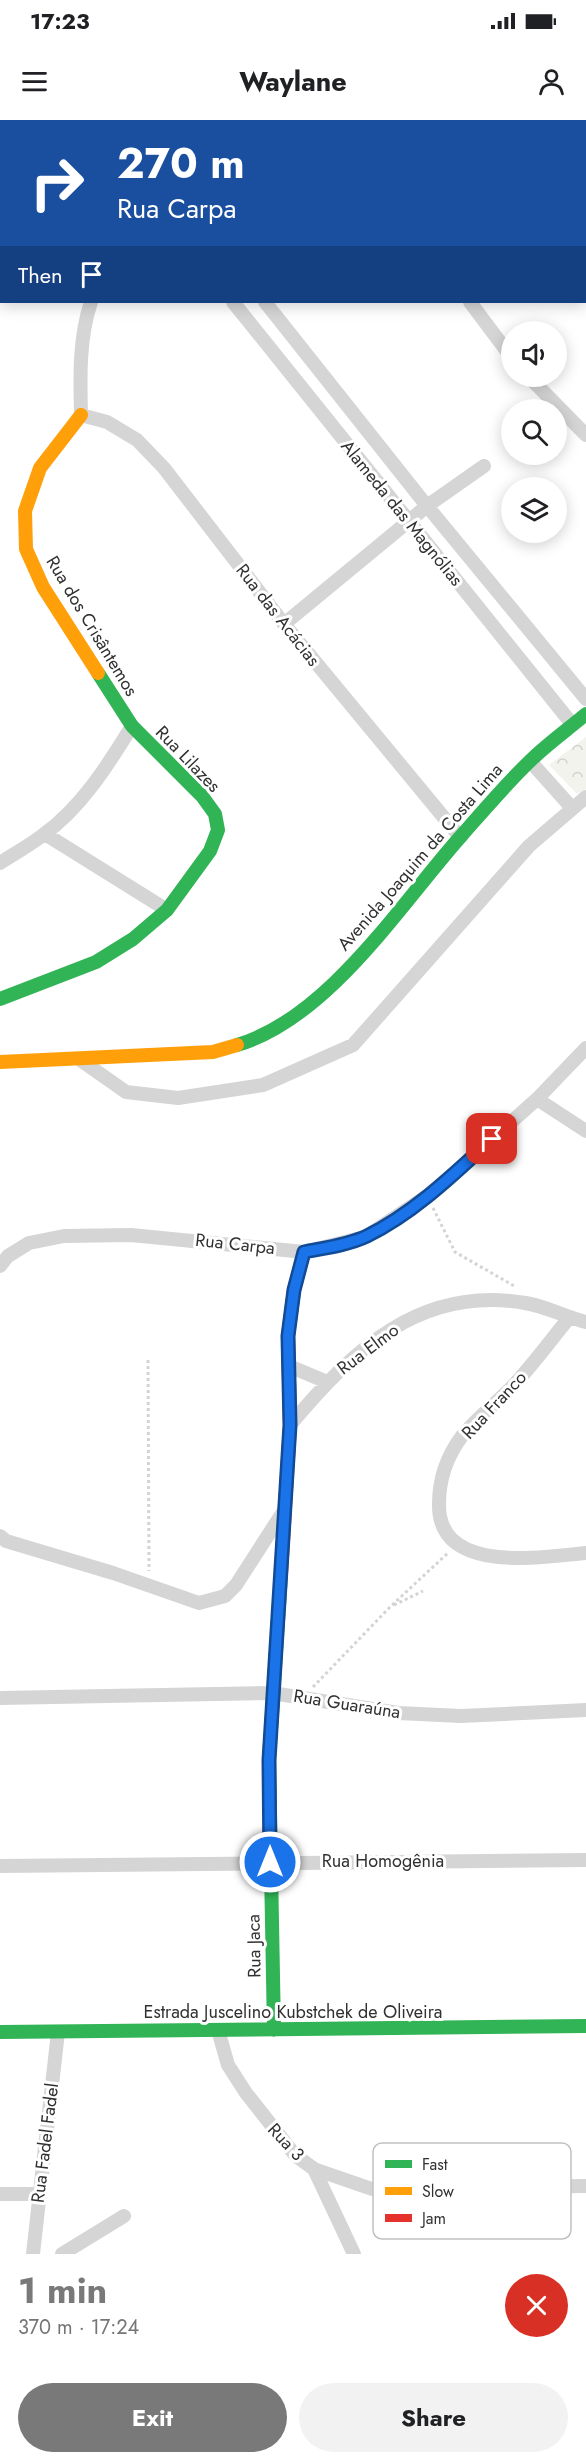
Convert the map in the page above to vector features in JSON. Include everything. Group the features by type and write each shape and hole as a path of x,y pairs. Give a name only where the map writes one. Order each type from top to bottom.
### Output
{"street":[{"path":"81,415 80,374 87,313 91,303"},
{"name":"Alameda das Magnólias","path":"234,303 572,724"},
{"name":"Alameda das Magnólias","path":"266,303 427,506 586,699"},
{"path":"471,303 501,343"},
{"path":"312,400 330,385"},
{"path":"539,387 586,435"},
{"name":"Rua das Acácias","path":"81,415 107,422 137,440 164,468 284,624 460,837"},
{"name":"Rua dos Crisântemos","path":"81,415 40,468 24,511 26,549 43,587 132,726"},
{"path":"284,624 408,521 484,466"},
{"name":"Avenida Joaquim da Costa Lima","path":"0,1062 213,1052 252,1041 286,1022 311,1004 390,925 460,837 530,762 586,714"},
{"path":"0,863 45,834 97,779 132,726"},
{"name":"Rua Lilazes","path":"0,999 96,962 133,939 167,910 210,851 218,830 215,813 202,796 132,726"},
{"path":"530,762 573,808"},
{"path":"79,1059 126,1092 178,1098 262,1085 353,1045 529,846 586,797"},
{"path":"45,834 167,910"},
{"name":"Rua Carpa","path":"0,1266 8,1256 29,1243 64,1236 131,1235 304,1252 365,1237 427,1196 537,1099 586,1048"},
{"path":"537,1099 586,1131"},
{"name":"Rua Jaca","path":"274,2030 269,1760 290,1425 288,1336 294,1290 304,1252"},
{"name":"Rua Elmo","path":"290,1425 327,1382 394,1326 438,1307 483,1300 526,1303 586,1322"},
{"name":"Rua Franco","path":"457,1545 445,1531 439,1515 439,1490 444,1466 463,1436 513,1386 569,1318"},
{"name":"Rua Elmo","path":"289,1366 327,1382"},
{"path":"0,1536 6,1541 47,1556 148,1585 198,1603 225,1596 236,1585 284,1512"},
{"path":"457,1545 495,1557 537,1557 586,1552"},
{"name":"Rua Guaraúna","path":"0,1698 272,1693 304,1696 398,1713 461,1716 586,1710"},
{"name":"Rua Homogênia","path":"0,1866 586,1860"},
{"name":"Estrada Juscelino Kubstchek de Oliveira","path":"0,2032 586,2026"},
{"name":"Rua 3","path":"218,2030 228,2065 246,2093 295,2156 314,2169 354,2254"},
{"name":"Rua Fadel Fadel","path":"33,2254 58,2032"},
{"path":"314,2169 373,2189"},
{"path":"571,2186 586,2186"},
{"path":"0,2194 39,2194"},
{"path":"62,2254 124,2216"}],"path":[{"path":"427,1196 455,1252 520,1290"},
{"path":"148,1360 148,1585"},
{"path":"304,1696 390,1607 457,1545"},
{"path":"390,1607 423,1591"}],"green space":[{"path":"586,737 586,789 577,794 549,765"}],"traffic: fast":[{"path":"0,999 96,962 133,939 167,910 210,851 218,830 215,814 202,796 132,726 98,673"},
{"path":"237,1045 271,1031 333,985 504,788 550,743 586,714"},
{"path":"274,2030 269,1760 281,1574"},
{"path":"0,2032 586,2026"}],"traffic: slow":[{"path":"81,415 40,468 25,511 26,549 43,587 98,673"},
{"path":"0,1062 213,1052 237,1045"}],"traffic: jam":[{"path":"281,1574 290,1425 288,1336 294,1290 304,1252"}],"route":[{"path":"270,1862 269,1760 272,1693 290,1425 288,1336 294,1290 304,1252 328,1248 365,1237 390,1222 427,1196 492,1139"}]}
